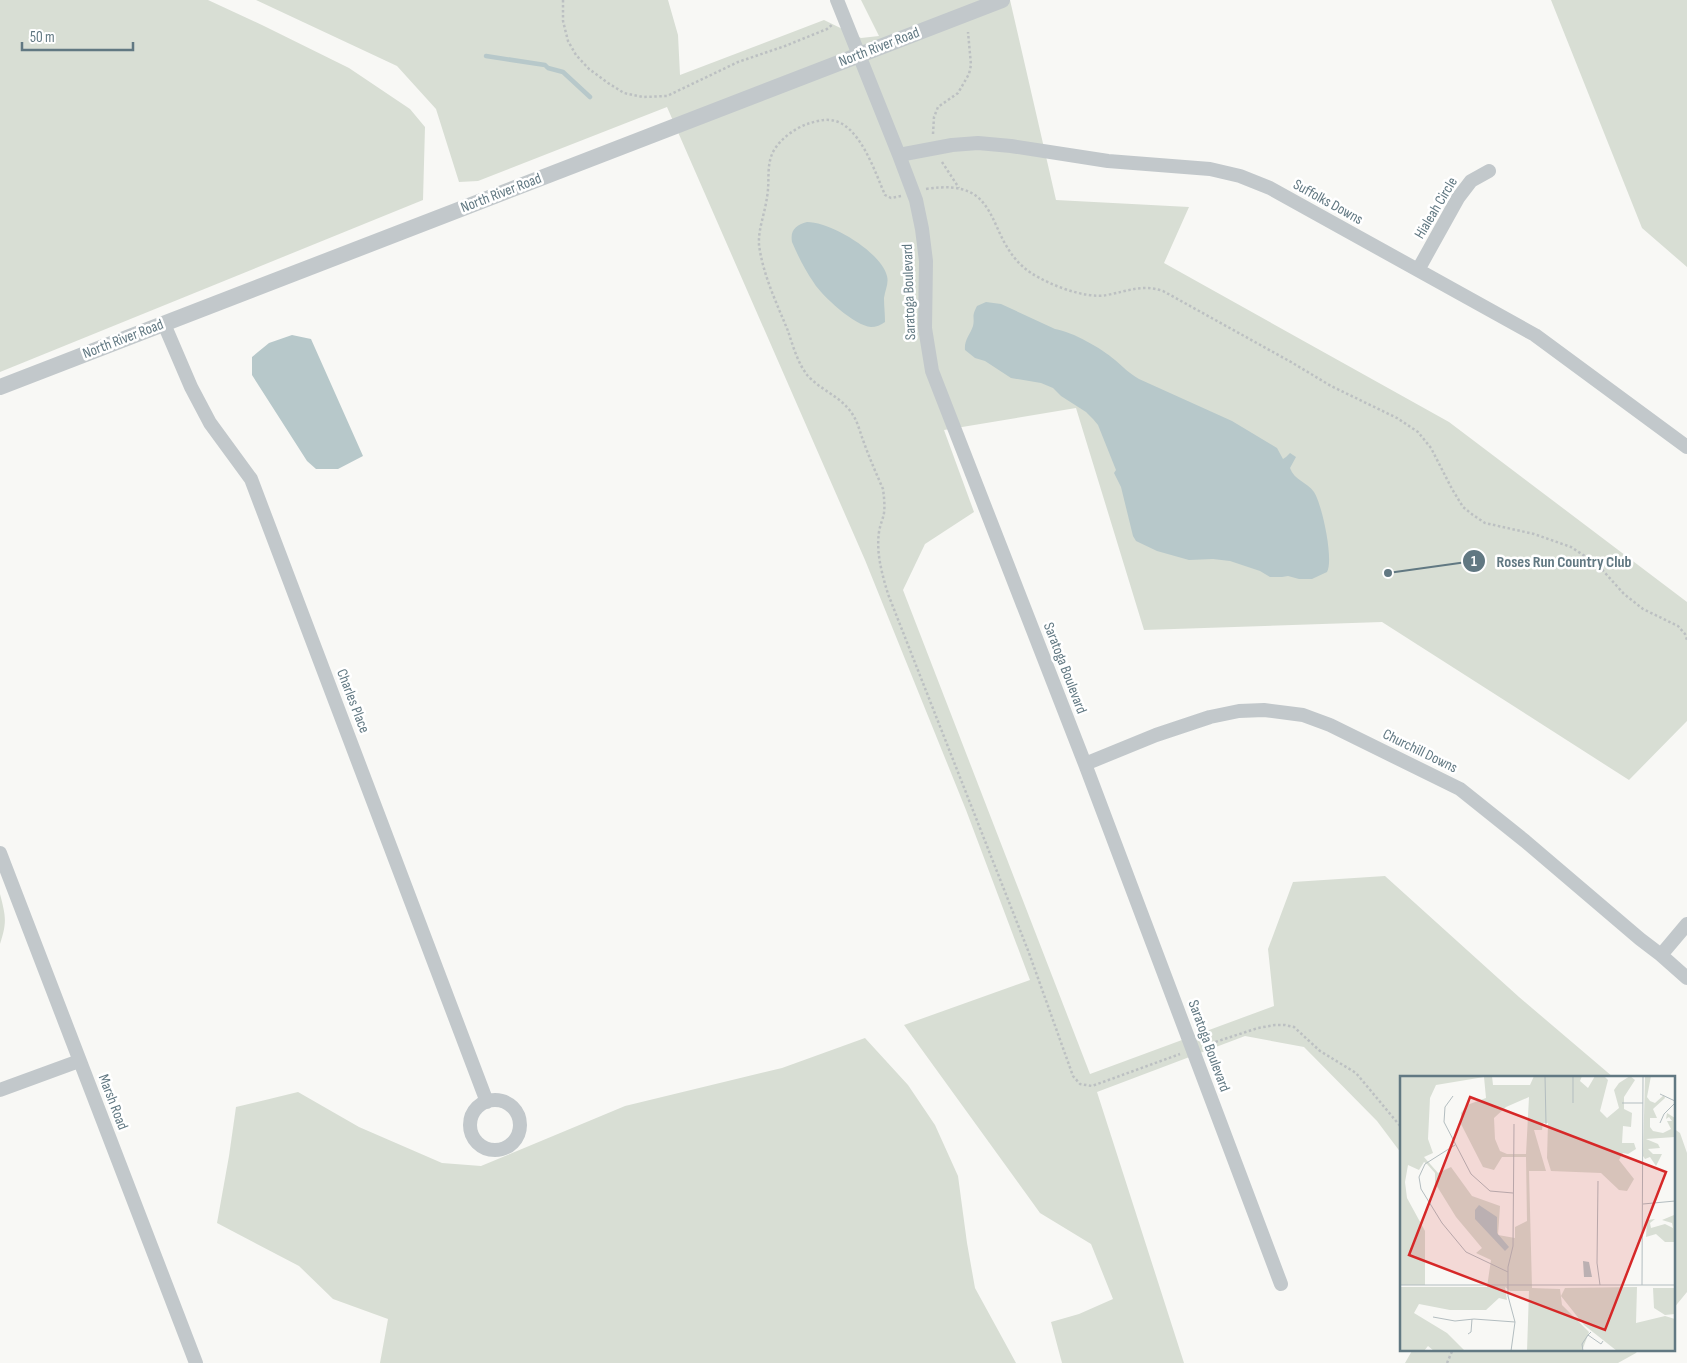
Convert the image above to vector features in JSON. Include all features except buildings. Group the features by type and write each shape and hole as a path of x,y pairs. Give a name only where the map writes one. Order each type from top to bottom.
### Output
{"street":[{"name":"Saratoga Boulevard","path":"836,0 913,191 922,229 926,262 925,328 932,371 1194,1049 1281,1284"},
{"name":"North River Road","path":"0,387 1002,0"},
{"name":"Suffolks Downs","path":"899,155 952,144 978,143 1011,146 1108,161 1194,167 1225,172 1270,188 1535,336 1687,447"},
{"name":"Hialeah Circle","path":"1418,270 1458,198 1471,180 1489,171"},
{"name":"Charles Place","path":"164,324 191,387 210,422 251,479 488,1102"},
{"name":"Churchill Downs","path":"1085,764 1156,735 1210,717 1239,711 1264,710 1303,715 1330,725 1460,789 1501,821 1640,939 1661,954 1687,978"},
{"name":"Marsh Road","path":"0,853 196,1363"},
{"path":"1661,954 1687,924"},
{"path":"0,1090 79,1061"}],"path":[{"path":"562,0 563,21 568,41 582,62 588,69 624,93 643,97 667,96 738,62 827,29 843,14"},
{"path":"959,188 933,148 934,117 938,107 958,93 969,74 971,65 968,32"},
{"path":"1400,1126 1356,1073 1320,1051 1294,1027 1286,1025 1258,1028 1092,1086 1080,1084 1073,1076 1029,953 888,594 879,552 879,531 885,501 883,489 854,417 845,404 814,381 802,367 769,281 759,244 768,196 769,166 773,152 784,138 795,130 821,120 838,122 849,128 857,138 886,195 891,198 913,191 942,187 959,188 975,194 985,202 999,232 1018,263 1034,274 1079,294 1106,296 1151,287 1163,291 1331,386 1397,418 1418,432 1431,448 1452,489 1463,506 1473,516 1485,523 1534,534 1571,547 1597,564 1624,594 1643,609 1678,626 1685,634 1687,640"},
{"path":"1447,1363 1453,1350"}],"shaded area":[{"path":"0,0 208,0 264,26 349,68 410,109 425,127 423,200 0,372"},
{"path":"256,0 668,0 678,35 680,75 824,20 861,38 879,36 861,0 1010,0 1056,200 1189,207 1164,263 1449,422 1687,602 1687,721 1629,780 1382,622 1144,630 1076,408 944,430 974,512 925,544 903,590 1090,1074 1274,1006 1268,949 1293,882 1385,876 1519,997 1612,1076 1400,1076 1400,1152 1377,1121 1304,1047 1245,1036 1097,1092 1184,1363 1062,1363 1051,1322 1079,1314 1113,1299 1091,1244 1040,1213 904,1025 1030,980 966,810 865,560 667,107 478,181 459,182 436,109 397,66"},
{"path":"1551,0 1687,0 1687,267 1642,228"},
{"path":"807,222 829,227 854,240 875,257 883,267 887,276 884,298 885,322 871,327 856,322 818,289 799,258 792,242 793,231"},
{"path":"986,302 1001,304 1086,341 1139,379 1232,421 1277,448 1283,459 1290,453 1296,457 1290,468 1314,492 1320,508 1328,545 1329,566 1327,572 1312,579 1299,579 1288,576 1270,577 1260,571 1230,561 1213,559 1189,560 1157,551 1136,541 1133,536 1121,487 1114,473 1116,470 1098,425 1093,419 1053,388 1041,383 1011,378 985,361 975,358 965,350 966,340 973,326 975,310 977,306"},
{"path":"292,335 311,339 363,456 338,469 316,469 307,461 252,375 252,357 269,343"},
{"path":"0,894 5,919 0,944"},
{"path":"865,1038 908,1085 935,1125 958,1176 975,1288 1016,1363 380,1363 388,1319 333,1299 299,1266 217,1223 236,1107 298,1092 359,1127 442,1163 481,1166 625,1106 782,1068"},
{"path":"1674,1129 1680,1133 1687,1153 1687,1292 1674,1308"},
{"path":"1412,1350 1638,1350 1618,1363 1405,1363"}],"waterway":[{"path":"486,56 545,65 548,68 563,72 590,97"}],"place":[{"name":"Roses Run Country Club","path":"1388,573"}]}
